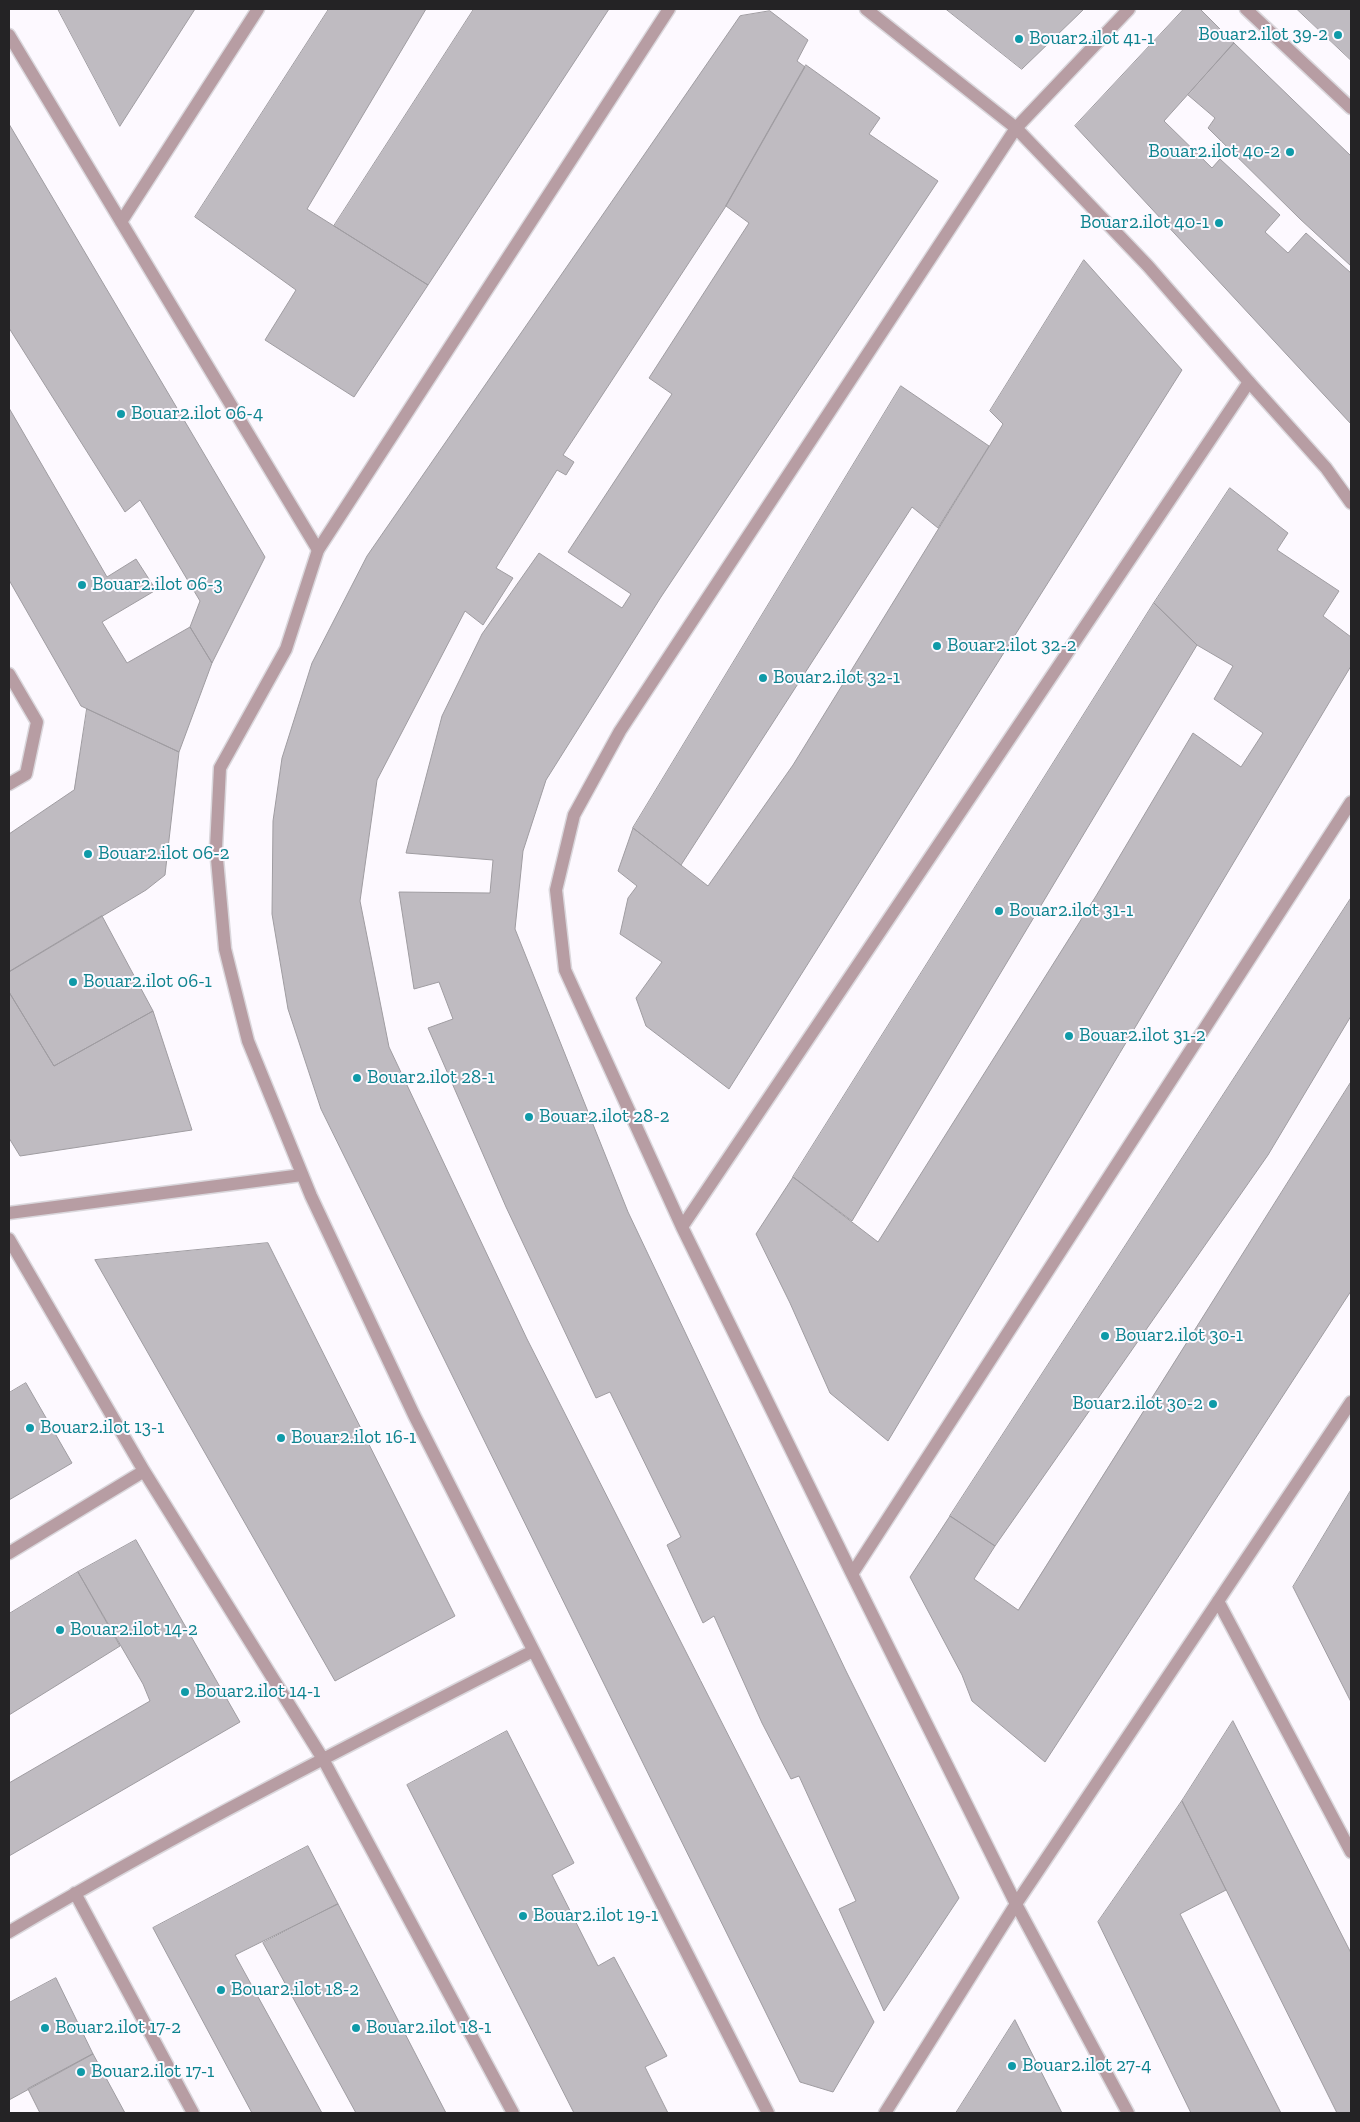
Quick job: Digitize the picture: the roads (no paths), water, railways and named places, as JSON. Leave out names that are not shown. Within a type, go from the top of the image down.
[{"type":"street","points":[[121,222],[258,9]]},
{"type":"street","points":[[669,9],[318,550],[286,649],[220,768],[216,848],[225,948],[248,1041],[302,1175],[414,1415],[768,2113]]},
{"type":"street","points":[[866,9],[1016,128],[1148,266],[1326,468],[1351,503]]},
{"type":"street","points":[[1128,2113],[1016,1904],[682,1227],[565,970],[556,890],[574,815],[620,732],[1016,128],[1129,9]]},
{"type":"street","points":[[1246,9],[1351,108]]},
{"type":"street","points":[[9,35],[318,550]]},
{"type":"street","points":[[682,1227],[1249,382]]},
{"type":"street","points":[[9,674],[38,722],[26,774],[9,784]]},
{"type":"street","points":[[852,1574],[1351,802]]},
{"type":"street","points":[[9,1213],[302,1175]]},
{"type":"street","points":[[9,1239],[144,1471],[323,1759],[513,2113]]},
{"type":"street","points":[[885,2113],[1016,1904],[1351,1402]]},
{"type":"street","points":[[9,1552],[144,1471]]},
{"type":"street","points":[[1218,1601],[1351,1852]]},
{"type":"street","points":[[9,1932],[75,1892],[323,1759],[533,1652]]},
{"type":"street","points":[[75,1892],[193,2113]]},
{"type":"place","name":"Bouar2.ilot 39-2","points":[[1338,35]]},
{"type":"place","name":"Bouar2.ilot 41-1","points":[[1019,39]]},
{"type":"place","name":"Bouar2.ilot 40-2","points":[[1290,152]]},
{"type":"place","name":"Bouar2.ilot 40-1","points":[[1219,223]]},
{"type":"place","name":"Bouar2.ilot 06-4","points":[[121,414]]},
{"type":"place","name":"Bouar2.ilot 06-3","points":[[82,585]]},
{"type":"place","name":"Bouar2.ilot 32-2","points":[[937,646]]},
{"type":"place","name":"Bouar2.ilot 32-1","points":[[763,678]]},
{"type":"place","name":"Bouar2.ilot 06-2","points":[[88,854]]},
{"type":"place","name":"Bouar2.ilot 31-1","points":[[999,911]]},
{"type":"place","name":"Bouar2.ilot 06-1","points":[[73,982]]},
{"type":"place","name":"Bouar2.ilot 31-2","points":[[1069,1036]]},
{"type":"place","name":"Bouar2.ilot 28-1","points":[[357,1078]]},
{"type":"place","name":"Bouar2.ilot 28-2","points":[[529,1117]]},
{"type":"place","name":"Bouar2.ilot 30-1","points":[[1105,1336]]},
{"type":"place","name":"Bouar2.ilot 30-2","points":[[1213,1404]]},
{"type":"place","name":"Bouar2.ilot 13-1","points":[[30,1428]]},
{"type":"place","name":"Bouar2.ilot 16-1","points":[[281,1438]]},
{"type":"place","name":"Bouar2.ilot 14-2","points":[[60,1630]]},
{"type":"place","name":"Bouar2.ilot 14-1","points":[[185,1692]]},
{"type":"place","name":"Bouar2.ilot 19-1","points":[[523,1916]]},
{"type":"place","name":"Bouar2.ilot 18-2","points":[[221,1990]]},
{"type":"place","name":"Bouar2.ilot 17-2","points":[[45,2028]]},
{"type":"place","name":"Bouar2.ilot 18-1","points":[[356,2028]]},
{"type":"place","name":"Bouar2.ilot 27-4","points":[[1012,2066]]},
{"type":"place","name":"Bouar2.ilot 17-1","points":[[81,2072]]}]
